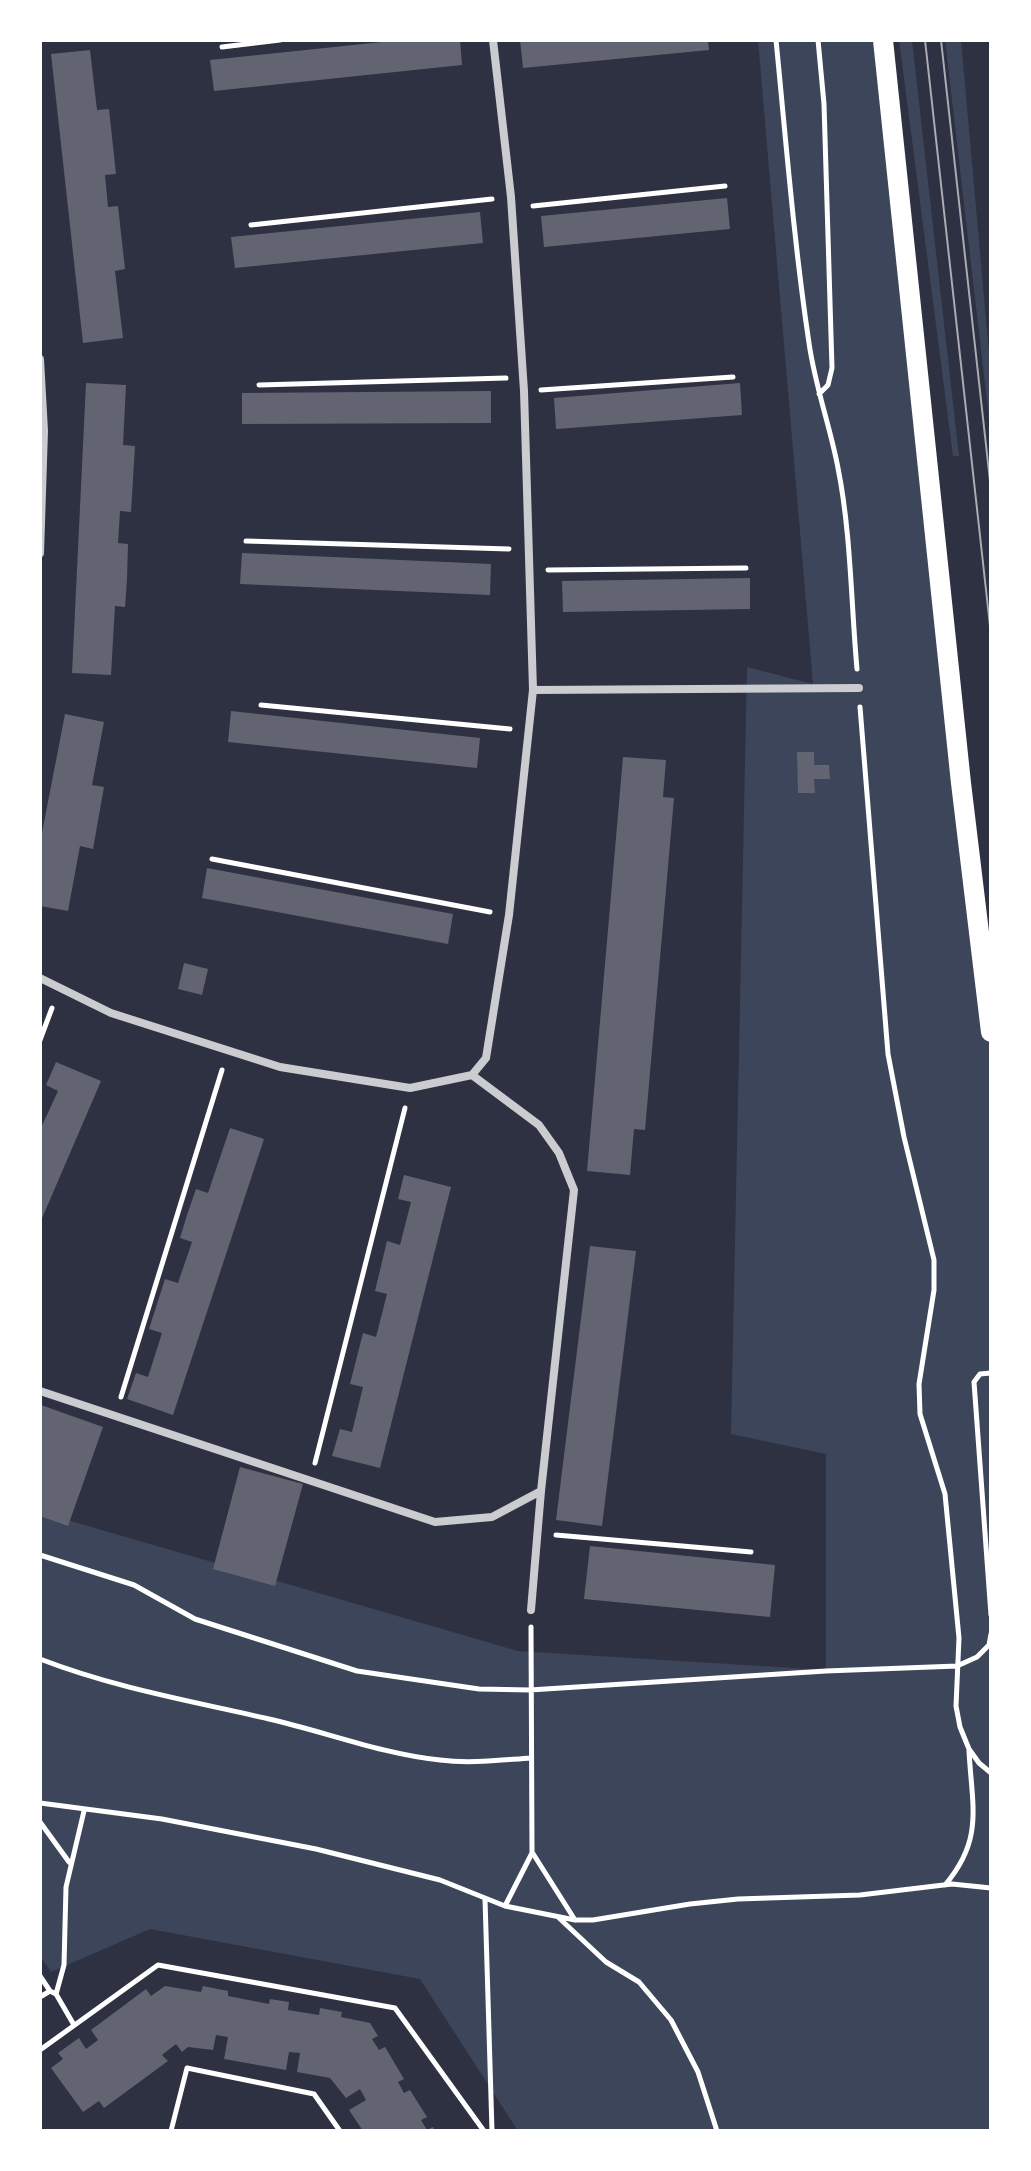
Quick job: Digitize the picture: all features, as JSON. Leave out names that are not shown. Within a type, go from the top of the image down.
[{"type":"main road","points":[[883,40],[961,783],[991,1032]]},
{"type":"street","points":[[40,978],[111,1013],[280,1067],[410,1088],[472,1075],[486,1058],[509,915],[533,690],[524,391],[512,208],[493,40]]},
{"type":"street","points":[[40,359],[44,431],[40,553]]},
{"type":"street","points":[[533,690],[859,688]]},
{"type":"street","points":[[472,1075],[539,1125],[559,1153],[574,1190],[531,1610]]},
{"type":"street","points":[[40,1391],[435,1522],[492,1517],[541,1491]]},
{"type":"path","points":[[222,47],[280,40]]},
{"type":"path","points":[[776,40],[796,249],[809,346],[838,468],[888,1054],[904,1137],[934,1260],[934,1290],[919,1384],[920,1414],[945,1494],[959,1638],[956,1706],[969,1749],[991,1773]]},
{"type":"path","points":[[818,40],[824,104],[832,368],[828,385],[818,394]]},
{"type":"path","points":[[512,208],[725,186]]},
{"type":"path","points":[[251,225],[511,197]]},
{"type":"path","points":[[259,385],[523,377]]},
{"type":"path","points":[[524,391],[733,377]]},
{"type":"path","points":[[246,541],[530,550]]},
{"type":"path","points":[[531,570],[746,568]]},
{"type":"path","points":[[261,705],[531,731]]},
{"type":"path","points":[[212,859],[509,915]]},
{"type":"path","points":[[40,1040],[60,987]]},
{"type":"path","points":[[121,1393],[228,1050]]},
{"type":"path","points":[[315,1461],[410,1088]]},
{"type":"path","points":[[991,1373],[980,1374],[974,1382],[991,1615]]},
{"type":"path","points":[[537,1534],[751,1552]]},
{"type":"path","points":[[40,1555],[134,1585],[195,1619],[357,1671],[479,1689],[530,1690],[957,1666],[977,1657],[989,1645],[991,1634]]},
{"type":"path","points":[[505,1906],[532,1852],[531,1610]]},
{"type":"path","points":[[40,1659],[152,1695],[272,1719],[413,1756],[461,1762],[531,1758]]},
{"type":"path","points":[[944,1886],[964,1861],[972,1838],[969,1749]]},
{"type":"path","points":[[40,1803],[162,1819],[316,1849],[440,1880],[505,1906],[575,1920],[738,1899],[860,1895],[944,1886],[991,1888]]},
{"type":"path","points":[[40,1997],[53,1992],[64,1965],[64,1907],[70,1863],[84,1811]]},
{"type":"path","points":[[40,1822],[70,1863]]},
{"type":"path","points":[[532,1852],[575,1920]]},
{"type":"path","points":[[485,1899],[492,2131]]},
{"type":"path","points":[[556,1915],[606,1962],[639,1982],[671,2020],[698,2072],[717,2131]]},
{"type":"path","points":[[40,2050],[158,1965],[395,2008],[484,2131]]},
{"type":"path","points":[[40,1976],[74,2025]]},
{"type":"path","points":[[171,2131],[187,2068],[314,2094],[340,2131]]},
{"type":"shaded area","points":[[758,40],[883,40],[991,1032],[991,2131],[518,2131],[420,1979],[150,1929],[51,1972],[40,1956],[40,1512],[518,1651],[826,1670],[826,1454],[731,1434],[747,667],[813,684]]},
{"type":"shaded area","points":[[899,40],[912,40],[959,456],[953,456]]},
{"type":"shaded area","points":[[945,40],[961,40],[991,375],[991,436]]},
{"type":"building","points":[[401,40],[460,40],[462,65],[214,91],[210,60]]},
{"type":"building","points":[[520,40],[708,40],[709,50],[523,68]]},
{"type":"building","points":[[90,50],[97,110],[109,109],[116,174],[105,175],[108,207],[118,206],[125,269],[115,271],[123,338],[83,343],[51,54]]},
{"type":"building","points":[[727,198],[730,229],[544,247],[541,216]]},
{"type":"building","points":[[480,212],[483,243],[235,268],[231,237]]},
{"type":"building","points":[[86,383],[126,385],[123,445],[135,446],[131,512],[120,511],[118,543],[128,544],[127,579],[125,607],[115,606],[111,675],[72,673]]},
{"type":"building","points":[[740,383],[742,415],[556,429],[554,398]]},
{"type":"building","points":[[491,391],[491,423],[242,424],[242,393]]},
{"type":"building","points":[[242,553],[491,564],[490,595],[240,584]]},
{"type":"building","points":[[750,578],[750,609],[563,612],[562,581]]},
{"type":"building","points":[[231,711],[480,738],[477,768],[228,742]]},
{"type":"building","points":[[65,714],[104,722],[92,785],[104,787],[93,849],[80,846],[68,911],[40,906],[40,843]]},
{"type":"building","points":[[797,752],[814,752],[814,765],[829,765],[830,779],[814,779],[815,793],[798,793]]},
{"type":"building","points":[[623,757],[666,760],[663,797],[674,798],[645,1130],[634,1129],[630,1175],[587,1171]]},
{"type":"building","points":[[207,868],[453,914],[448,944],[202,898]]},
{"type":"building","points":[[184,963],[208,969],[202,995],[178,989]]},
{"type":"building","points":[[56,1062],[101,1081],[40,1223],[40,1130],[58,1091],[46,1085]]},
{"type":"building","points":[[230,1128],[264,1139],[173,1415],[127,1399],[136,1373],[148,1377],[162,1333],[149,1329],[165,1279],[178,1283],[192,1242],[180,1238],[187,1215],[196,1189],[208,1193]]},
{"type":"building","points":[[404,1175],[451,1187],[380,1468],[332,1456],[340,1429],[352,1432],[363,1387],[350,1384],[363,1333],[376,1337],[387,1294],[375,1291],[387,1241],[400,1245],[411,1202],[398,1199]]},
{"type":"building","points":[[590,1246],[636,1251],[602,1526],[556,1520]]},
{"type":"building","points":[[41,1405],[103,1427],[68,1526],[40,1516]]},
{"type":"building","points":[[240,1467],[303,1484],[275,1586],[213,1569]]},
{"type":"building","points":[[590,1546],[775,1565],[770,1617],[584,1599]]},
{"type":"building","points":[[165,1986],[201,1992],[203,1986],[228,1991],[228,1996],[269,2004],[270,1999],[289,2002],[288,2010],[319,2015],[320,2008],[342,2012],[341,2017],[370,2023],[378,2036],[372,2039],[379,2050],[385,2047],[404,2079],[398,2082],[404,2093],[410,2090],[427,2117],[421,2120],[427,2130],[433,2127],[435,2131],[363,2131],[349,2110],[366,2100],[360,2089],[346,2098],[330,2078],[297,2072],[300,2053],[289,2052],[286,2070],[224,2059],[228,2037],[216,2035],[213,2050],[188,2047],[182,2052],[176,2044],[162,2055],[168,2061],[104,2108],[99,2101],[83,2112],[51,2068],[63,2059],[58,2053],[79,2038],[86,2049],[98,2040],[91,2030],[146,1989],[151,1996]]},
{"type":"tram line","points":[[925,40],[991,635]]},
{"type":"tram line","points":[[941,40],[991,490]]}]
